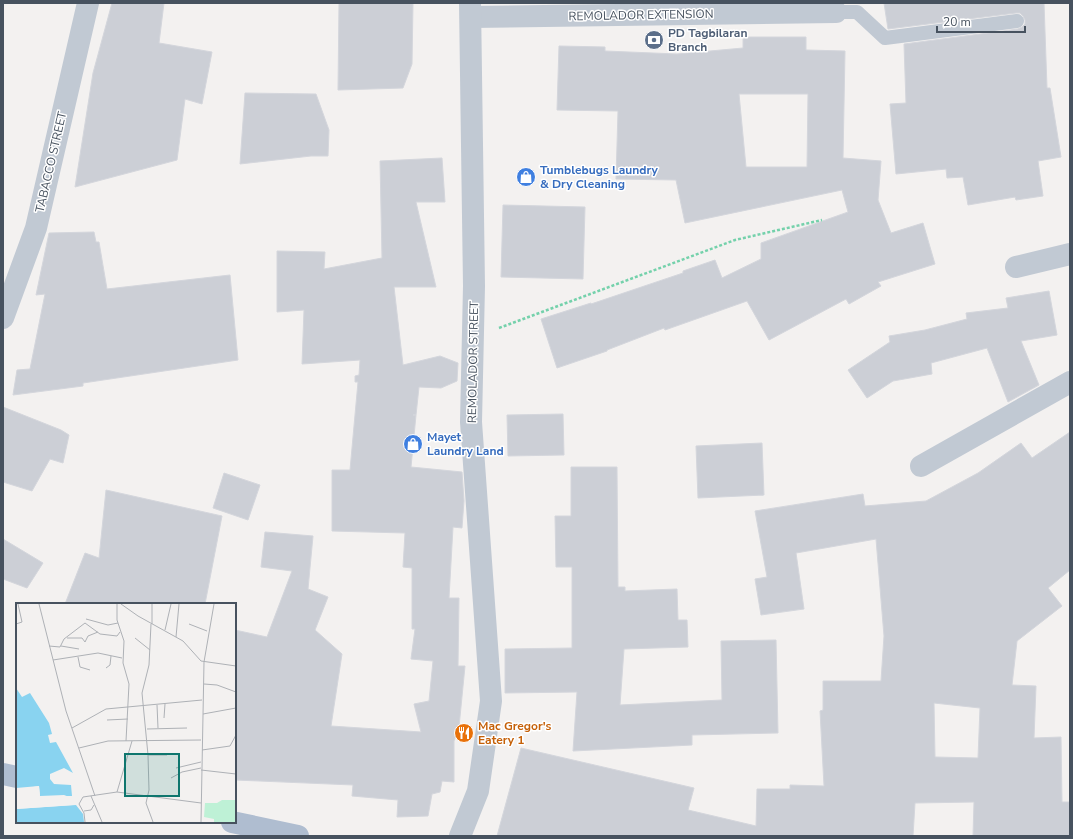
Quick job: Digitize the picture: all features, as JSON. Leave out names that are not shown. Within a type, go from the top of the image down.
[{"type":"main road","points":[[3,774],[16,777]]},
{"type":"main road","points":[[236,823],[298,836]]},
{"type":"street","name":"TABACCO STREET","points":[[3,318],[36,228],[88,3]]},
{"type":"street","name":"REMOLADOR EXTENSION","points":[[470,10],[836,12]]},
{"type":"street","name":"REMOLADOR STREET","points":[[460,836],[478,791],[491,701],[471,422],[474,286],[470,10]]},
{"type":"street","points":[[1016,267],[1070,254]]},
{"type":"street","points":[[921,466],[1070,382]]},
{"type":"lane","points":[[836,12],[857,12],[885,38],[1017,21]]},
{"type":"path","points":[[473,338],[735,240],[822,220]]},
{"type":"building","points":[[112,3],[164,3],[159,43],[212,52],[202,104],[185,99],[177,160],[75,187],[93,73]]},
{"type":"building","points":[[339,3],[413,3],[412,64],[403,88],[338,90]]},
{"type":"building","points":[[884,3],[1044,3],[1047,88],[1050,88],[1061,157],[1038,161],[1043,196],[1016,200],[1015,197],[968,205],[963,177],[947,178],[946,169],[896,174],[890,104],[906,103],[904,44],[1018,29],[1025,24],[1025,20],[1020,13],[1016,13],[888,29]]},
{"type":"building","points":[[743,37],[806,37],[806,50],[845,51],[843,158],[881,161],[878,200],[891,233],[923,223],[935,264],[878,282],[881,286],[849,304],[846,299],[769,340],[747,301],[665,330],[664,328],[607,351],[557,368],[541,319],[683,273],[683,271],[715,260],[722,278],[761,259],[761,243],[848,212],[842,190],[685,223],[676,180],[616,179],[618,111],[557,110],[559,46],[605,47],[605,51],[677,54],[743,48]],"holes":[[[739,94],[808,94],[807,167],[746,167]]]},
{"type":"building","points":[[245,93],[316,94],[329,130],[328,156],[311,156],[240,164]]},
{"type":"building","points":[[442,158],[445,202],[416,202],[436,287],[394,287],[403,365],[440,356],[458,363],[457,381],[441,388],[419,387],[411,467],[462,472],[464,501],[462,528],[453,527],[449,598],[459,598],[458,666],[465,666],[459,727],[454,741],[454,782],[442,781],[440,792],[432,794],[428,816],[397,817],[398,800],[352,796],[353,785],[236,780],[236,630],[267,637],[292,571],[261,567],[265,532],[313,536],[308,589],[328,597],[315,630],[342,654],[331,726],[421,732],[414,704],[429,701],[433,661],[411,659],[415,629],[412,629],[412,568],[403,567],[405,533],[332,531],[332,470],[350,470],[358,382],[355,382],[355,376],[359,375],[360,360],[302,364],[304,310],[277,312],[277,251],[325,252],[324,269],[382,258],[380,161]]},
{"type":"building","points":[[503,205],[585,207],[583,279],[501,277]]},
{"type":"building","points":[[94,232],[96,242],[99,242],[107,289],[230,275],[238,360],[83,383],[83,386],[13,395],[17,370],[30,369],[45,294],[36,295],[49,233]]},
{"type":"building","points":[[1049,291],[1057,335],[1021,341],[1039,385],[1008,402],[987,348],[931,363],[932,374],[893,381],[867,398],[848,370],[890,342],[889,336],[925,330],[967,319],[966,313],[1008,308],[1006,298]]},
{"type":"building","points":[[3,407],[61,430],[69,435],[63,463],[50,459],[32,491],[3,482]]},
{"type":"building","points":[[563,414],[564,455],[508,456],[507,415]]},
{"type":"building","points":[[1070,432],[1070,570],[1048,588],[1062,606],[1017,641],[1012,685],[1036,686],[1034,738],[1061,737],[1062,802],[1070,802],[1070,836],[973,836],[974,802],[915,803],[913,836],[497,836],[521,748],[694,788],[688,810],[756,826],[757,789],[790,789],[790,785],[824,786],[820,711],[823,710],[823,681],[881,681],[884,636],[876,539],[796,553],[804,609],[761,615],[755,579],[767,577],[755,511],[863,494],[865,506],[926,501],[978,473],[1021,443],[1032,458]],"holes":[[[934,703],[980,708],[978,758],[935,757]]]},
{"type":"building","points":[[762,443],[764,495],[698,498],[696,446]]},
{"type":"building","points":[[571,467],[617,467],[618,587],[625,587],[625,591],[677,589],[678,620],[687,620],[688,647],[624,649],[620,705],[722,700],[721,641],[776,640],[778,733],[692,735],[692,745],[573,751],[577,692],[505,693],[505,649],[572,648],[572,567],[556,567],[555,516],[571,516]]},
{"type":"building","points":[[224,473],[260,485],[248,520],[213,508]]},
{"type":"building","points":[[106,490],[222,516],[205,603],[65,603],[85,553],[99,558]]},
{"type":"building","points":[[3,539],[43,563],[27,588],[3,579]]},
{"type":"place","name":"PD Tagbilaran Branch","points":[[654,40]]},
{"type":"place","name":"Tumblebugs Laundry & Dry Cleaning","points":[[526,177]]},
{"type":"place","name":"Mayet Laundry Land","points":[[413,444]]},
{"type":"place","name":"Mac Gregor's Eatery 1","points":[[464,733]]}]
